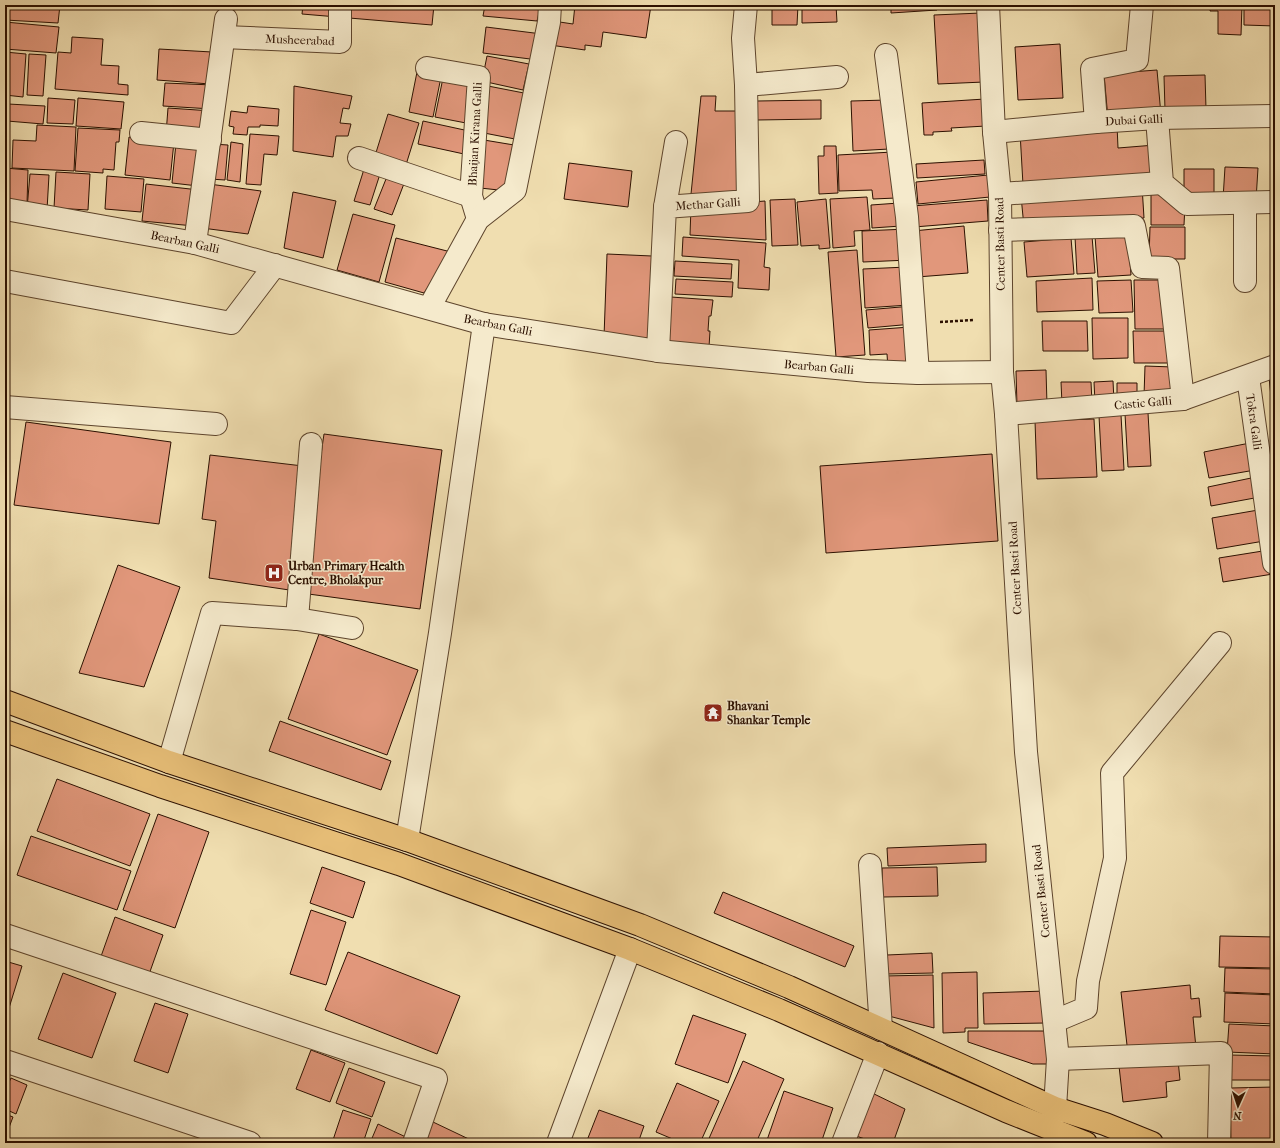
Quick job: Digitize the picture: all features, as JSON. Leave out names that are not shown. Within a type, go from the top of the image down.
[{"type":"main road","points":[[5,701],[169,762],[407,840],[640,924],[789,987],[881,1029],[1053,1118],[1083,1142]]},
{"type":"main road","points":[[5,731],[160,786],[398,864],[630,949],[878,1053],[1006,1111],[1105,1124],[1152,1143]]},
{"type":"street","name":"Musheerabad","points":[[210,140],[225,28],[340,42],[340,5]]},
{"type":"street","points":[[429,308],[478,219],[515,190],[549,22],[550,5]]},
{"type":"street","name":"Methar Galli","points":[[658,351],[665,207],[748,201],[746,85],[743,38],[746,5]]},
{"type":"street","name":"Center Basti Road","points":[[988,5],[994,132],[1000,194],[1002,372],[1006,414],[1026,752],[1058,1058],[1053,1118]]},
{"type":"street","points":[[1096,122],[1092,69],[1137,60],[1142,5]]},
{"type":"street","points":[[886,55],[907,217],[918,373]]},
{"type":"street","name":"Bhaijan Kirana Galli","points":[[427,68],[479,77],[471,196],[478,219]]},
{"type":"street","points":[[746,85],[837,77]]},
{"type":"street","name":"Dubai Galli","points":[[994,132],[1096,122],[1157,118],[1275,116]]},
{"type":"street","points":[[1157,118],[1162,183]]},
{"type":"street","points":[[141,133],[210,140],[195,243]]},
{"type":"street","points":[[665,207],[676,142]]},
{"type":"street","points":[[359,158],[471,196]]},
{"type":"street","points":[[1000,194],[1162,183],[1187,204],[1245,204],[1275,202]]},
{"type":"street","points":[[1245,204],[1245,281]]},
{"type":"street","name":"Bearban Galli","points":[[5,209],[195,243],[484,324],[658,351],[868,371],[918,373],[1002,372]]},
{"type":"street","points":[[1000,230],[1134,226],[1142,267],[1168,268],[1183,399]]},
{"type":"street","points":[[5,281],[231,323],[275,265]]},
{"type":"street","points":[[407,840],[440,633],[484,324]]},
{"type":"street","name":"Castic Galli","points":[[1006,414],[1183,399],[1248,377],[1275,366]]},
{"type":"street","name":"Tokra Galli","points":[[1248,377],[1274,563]]},
{"type":"street","points":[[5,407],[216,424]]},
{"type":"street","points":[[297,619],[311,444]]},
{"type":"street","points":[[169,762],[212,613],[297,619],[352,628]]},
{"type":"street","points":[[1054,1020],[1086,1008],[1088,980],[1115,858],[1112,773],[1220,643]]},
{"type":"street","points":[[870,865],[881,1029]]},
{"type":"street","points":[[5,935],[436,1079],[414,1143]]},
{"type":"street","points":[[558,1143],[630,949]]},
{"type":"street","points":[[843,1143],[878,1053]]},
{"type":"street","points":[[1058,1058],[1221,1053],[1220,1143]]},
{"type":"street","points":[[5,1061],[250,1143]]},
{"type":"path","points":[[915,323],[1001,319]]},
{"type":"building","points":[[5,5],[60,5],[58,23],[5,20]]},
{"type":"building","points":[[303,5],[434,5],[432,25],[302,14]]},
{"type":"building","points":[[485,5],[541,5],[537,21],[483,16]]},
{"type":"building","points":[[575,5],[651,5],[646,38],[603,32],[601,47],[585,45],[585,50],[550,45],[553,21],[573,24]]},
{"type":"building","points":[[772,5],[798,5],[797,25],[772,25]]},
{"type":"building","points":[[802,5],[836,5],[837,22],[802,23]]},
{"type":"building","points":[[891,5],[937,5],[937,10],[891,13]]},
{"type":"building","points":[[941,5],[977,5],[977,7],[941,8]]},
{"type":"building","points":[[1211,5],[1242,5],[1241,35],[1218,34],[1218,11],[1210,11]]},
{"type":"building","points":[[1244,5],[1275,5],[1275,26],[1244,25]]},
{"type":"building","points":[[981,13],[984,82],[938,84],[934,15]]},
{"type":"building","points":[[5,22],[59,27],[56,53],[5,49]]},
{"type":"building","points":[[486,27],[542,34],[538,60],[483,53]]},
{"type":"building","points":[[72,37],[103,39],[101,65],[119,66],[118,84],[128,85],[128,95],[55,89],[58,52],[71,53]]},
{"type":"building","points":[[1060,44],[1063,98],[1018,100],[1015,47]]},
{"type":"building","points":[[159,49],[212,52],[210,84],[157,80]]},
{"type":"building","points":[[5,52],[26,54],[23,97],[5,95]]},
{"type":"building","points":[[29,54],[46,55],[43,96],[27,95]]},
{"type":"building","points":[[487,56],[529,64],[523,90],[482,81]]},
{"type":"building","points":[[418,67],[442,72],[433,117],[409,112]]},
{"type":"building","points":[[1157,70],[1161,115],[1108,119],[1104,74]]},
{"type":"building","points":[[444,73],[475,78],[466,123],[435,117]]},
{"type":"building","points":[[1205,75],[1206,109],[1165,110],[1164,76]]},
{"type":"building","points":[[165,83],[213,85],[212,109],[163,106]]},
{"type":"building","points":[[294,86],[352,96],[349,109],[343,108],[340,123],[351,124],[348,136],[336,136],[333,157],[293,151]]},
{"type":"building","points":[[488,86],[529,94],[520,140],[479,132]]},
{"type":"building","points":[[701,96],[716,96],[715,111],[744,111],[743,193],[691,194]]},
{"type":"building","points":[[48,98],[75,100],[73,124],[47,123]]},
{"type":"building","points":[[78,98],[124,102],[121,129],[76,126]]},
{"type":"building","points":[[985,99],[986,126],[951,128],[952,131],[933,132],[933,135],[924,135],[922,103]]},
{"type":"building","points":[[821,100],[821,119],[757,120],[757,101]]},
{"type":"building","points":[[887,100],[889,149],[853,151],[851,101]]},
{"type":"building","points":[[8,104],[45,106],[43,124],[7,121]]},
{"type":"building","points":[[248,106],[279,109],[278,126],[260,125],[260,127],[248,127],[247,135],[233,134],[234,127],[229,126],[231,111],[247,113]]},
{"type":"building","points":[[168,108],[212,111],[202,137],[166,134]]},
{"type":"building","points":[[388,114],[419,123],[405,168],[374,159]]},
{"type":"building","points":[[423,121],[469,131],[464,154],[418,144]]},
{"type":"building","points":[[37,125],[76,127],[74,171],[12,168],[13,140],[36,141]]},
{"type":"building","points":[[1117,125],[1118,148],[1155,145],[1157,177],[1023,185],[1020,132]]},
{"type":"building","points":[[78,128],[120,130],[119,142],[116,142],[114,170],[103,169],[103,173],[75,171]]},
{"type":"building","points":[[250,134],[279,136],[277,155],[264,154],[261,185],[246,184]]},
{"type":"building","points":[[129,137],[174,142],[170,180],[125,175]]},
{"type":"building","points":[[478,139],[520,146],[508,191],[480,188]]},
{"type":"building","points":[[231,142],[243,144],[240,182],[227,180]]},
{"type":"building","points":[[176,143],[203,146],[198,186],[172,183]]},
{"type":"building","points":[[212,144],[228,145],[225,180],[210,179]]},
{"type":"building","points":[[824,146],[836,146],[838,193],[819,194],[818,156],[824,156]]},
{"type":"building","points":[[893,152],[896,198],[873,199],[872,190],[839,191],[838,155]]},
{"type":"building","points":[[984,160],[985,174],[917,178],[916,164]]},
{"type":"building","points":[[569,163],[632,171],[628,207],[564,199]]},
{"type":"building","points":[[365,166],[381,171],[370,205],[354,201]]},
{"type":"building","points":[[1225,167],[1258,168],[1256,200],[1223,199]]},
{"type":"building","points":[[5,168],[28,170],[27,204],[5,203]]},
{"type":"building","points":[[1184,169],[1214,169],[1214,195],[1184,194]]},
{"type":"building","points":[[56,172],[90,174],[88,210],[54,208]]},
{"type":"building","points":[[30,174],[49,175],[47,210],[27,209]]},
{"type":"building","points":[[388,174],[405,181],[392,215],[374,209]]},
{"type":"building","points":[[988,175],[990,197],[918,204],[916,182]]},
{"type":"building","points":[[107,176],[144,179],[141,212],[105,209]]},
{"type":"building","points":[[146,184],[199,190],[194,226],[142,221]]},
{"type":"building","points":[[209,184],[261,191],[248,234],[202,228]]},
{"type":"building","points":[[1142,186],[1144,218],[1024,227],[1021,196]]},
{"type":"building","points":[[1151,191],[1185,204],[1184,225],[1151,225]]},
{"type":"building","points":[[293,192],[336,201],[323,258],[284,248]]},
{"type":"building","points":[[867,197],[870,230],[854,231],[855,246],[833,248],[830,199]]},
{"type":"building","points":[[795,199],[798,245],[772,246],[770,200]]},
{"type":"building","points":[[826,199],[830,248],[819,249],[819,245],[801,246],[797,202]]},
{"type":"building","points":[[987,200],[988,221],[914,227],[912,206]]},
{"type":"building","points":[[765,201],[766,240],[690,235],[691,207]]},
{"type":"building","points":[[899,203],[901,226],[872,228],[871,205]]},
{"type":"building","points":[[353,214],[395,225],[379,282],[337,270]]},
{"type":"building","points":[[964,226],[968,273],[917,277],[913,231]]},
{"type":"building","points":[[1150,227],[1185,227],[1185,259],[1149,259]]},
{"type":"building","points":[[907,229],[909,260],[863,262],[862,231]]},
{"type":"building","points":[[1128,234],[1131,275],[1098,277],[1095,236]]},
{"type":"building","points":[[1092,236],[1095,273],[1077,274],[1075,237]]},
{"type":"building","points":[[683,237],[766,243],[764,267],[770,268],[769,290],[738,288],[739,260],[682,256]]},
{"type":"building","points":[[396,238],[451,252],[424,293],[385,282]]},
{"type":"building","points":[[1071,238],[1074,274],[1027,277],[1024,242]]},
{"type":"building","points":[[857,250],[865,355],[836,357],[828,252]]},
{"type":"building","points":[[607,254],[652,256],[648,338],[604,337]]},
{"type":"building","points":[[675,261],[732,264],[731,279],[674,276]]},
{"type":"building","points":[[907,267],[909,305],[865,308],[863,269]]},
{"type":"building","points":[[1092,278],[1093,310],[1037,312],[1036,281]]},
{"type":"building","points":[[676,279],[733,282],[732,297],[675,294]]},
{"type":"building","points":[[1131,280],[1133,312],[1099,313],[1097,281]]},
{"type":"building","points":[[1134,280],[1165,280],[1165,329],[1135,329]]},
{"type":"building","points":[[671,297],[713,300],[711,316],[709,316],[709,347],[668,344]]},
{"type":"building","points":[[912,306],[913,324],[868,328],[866,310]]},
{"type":"building","points":[[1092,318],[1128,318],[1128,358],[1093,359]]},
{"type":"building","points":[[1042,321],[1087,321],[1088,351],[1043,351]]},
{"type":"building","points":[[910,327],[912,368],[888,369],[887,354],[870,355],[869,330]]},
{"type":"building","points":[[1133,331],[1169,331],[1169,363],[1134,363]]},
{"type":"building","points":[[1145,366],[1173,367],[1171,397],[1144,396]]},
{"type":"building","points":[[1046,370],[1047,405],[1017,406],[1016,371]]},
{"type":"building","points":[[1269,377],[1275,377],[1275,417],[1273,417]]},
{"type":"building","points":[[1113,381],[1114,401],[1095,402],[1094,382]]},
{"type":"building","points":[[1061,382],[1091,382],[1092,403],[1062,404]]},
{"type":"building","points":[[1117,383],[1137,383],[1137,400],[1117,399]]},
{"type":"building","points":[[1148,413],[1151,466],[1128,467],[1125,414]]},
{"type":"building","points":[[1121,415],[1124,470],[1102,471],[1099,416]]},
{"type":"building","points":[[1094,419],[1097,477],[1037,479],[1035,421]]},
{"type":"building","points":[[26,422],[171,442],[159,524],[14,505]]},
{"type":"building","points":[[324,434],[442,450],[420,609],[301,593]]},
{"type":"building","points":[[1250,443],[1255,470],[1209,478],[1204,452]]},
{"type":"building","points":[[992,454],[998,541],[826,553],[820,466]]},
{"type":"building","points":[[210,455],[303,466],[296,591],[209,578],[216,521],[202,519]]},
{"type":"building","points":[[1256,477],[1260,497],[1211,506],[1208,487]]},
{"type":"building","points":[[1264,509],[1270,540],[1217,549],[1212,518]]},
{"type":"building","points":[[1269,550],[1273,574],[1223,582],[1219,558]]},
{"type":"building","points":[[118,565],[180,587],[144,687],[79,673]]},
{"type":"building","points":[[319,634],[418,670],[387,755],[288,719]]},
{"type":"building","points":[[280,721],[391,761],[381,790],[269,751]]},
{"type":"building","points":[[57,779],[150,814],[130,866],[37,831]]},
{"type":"building","points":[[158,814],[209,832],[175,928],[123,910]]},
{"type":"building","points":[[31,836],[131,871],[117,910],[17,875]]},
{"type":"building","points":[[986,844],[986,862],[888,866],[887,848]]},
{"type":"building","points":[[322,867],[365,882],[353,918],[310,903]]},
{"type":"building","points":[[937,867],[938,896],[883,897],[882,868]]},
{"type":"building","points":[[723,892],[854,946],[845,967],[714,913]]},
{"type":"building","points":[[311,910],[346,922],[326,985],[290,974]]},
{"type":"building","points":[[115,917],[163,935],[147,980],[99,962]]},
{"type":"building","points":[[1220,936],[1275,937],[1275,968],[1219,967]]},
{"type":"building","points":[[348,952],[460,996],[437,1054],[325,1010]]},
{"type":"building","points":[[932,953],[933,973],[887,974],[887,955]]},
{"type":"building","points":[[5,961],[22,966],[5,1021]]},
{"type":"building","points":[[1225,968],[1275,969],[1275,994],[1224,992]]},
{"type":"building","points":[[977,972],[978,1028],[965,1028],[965,1032],[943,1033],[942,973]]},
{"type":"building","points":[[63,973],[116,993],[92,1058],[38,1039]]},
{"type":"building","points":[[933,975],[934,1028],[885,1015],[884,976]]},
{"type":"building","points":[[1190,985],[1191,999],[1199,998],[1201,1017],[1193,1017],[1196,1048],[1128,1054],[1121,992]]},
{"type":"building","points":[[1046,991],[1046,1023],[984,1024],[983,993]]},
{"type":"building","points":[[1225,993],[1275,995],[1275,1024],[1224,1022]]},
{"type":"building","points":[[155,1003],[188,1014],[168,1073],[134,1061]]},
{"type":"building","points":[[693,1015],[746,1034],[728,1083],[675,1064]]},
{"type":"building","points":[[1229,1024],[1275,1026],[1275,1054],[1227,1052]]},
{"type":"building","points":[[968,1031],[1049,1031],[1049,1064],[1033,1064],[968,1042]]},
{"type":"building","points":[[311,1050],[345,1063],[330,1102],[296,1089]]},
{"type":"building","points":[[1229,1055],[1275,1056],[1275,1080],[1229,1080]]},
{"type":"building","points":[[1178,1060],[1180,1080],[1166,1082],[1167,1097],[1123,1102],[1119,1066]]},
{"type":"building","points":[[743,1061],[784,1079],[756,1143],[707,1143]]},
{"type":"building","points":[[349,1068],[385,1082],[372,1117],[336,1103]]},
{"type":"building","points":[[11,1078],[27,1085],[16,1114],[5,1109],[5,1091]]},
{"type":"building","points":[[677,1083],[719,1101],[700,1143],[682,1143],[656,1132]]},
{"type":"building","points":[[1275,1087],[1275,1143],[1231,1143],[1230,1088]]},
{"type":"building","points":[[784,1091],[833,1108],[821,1143],[766,1143]]},
{"type":"building","points":[[868,1091],[905,1109],[893,1143],[877,1143],[853,1135]]},
{"type":"building","points":[[343,1110],[371,1119],[363,1143],[332,1143]]},
{"type":"building","points":[[599,1110],[644,1126],[638,1143],[586,1143]]},
{"type":"building","points":[[5,1114],[13,1117],[5,1138]]},
{"type":"building","points":[[433,1122],[475,1142],[475,1143],[422,1143]]},
{"type":"building","points":[[378,1124],[408,1138],[405,1143],[370,1143]]},
{"type":"place","name":"Urban Primary Health Centre, Bholakpur","points":[[274,573]]},
{"type":"place","name":"Bhavani Shankar Temple","points":[[713,713]]}]
